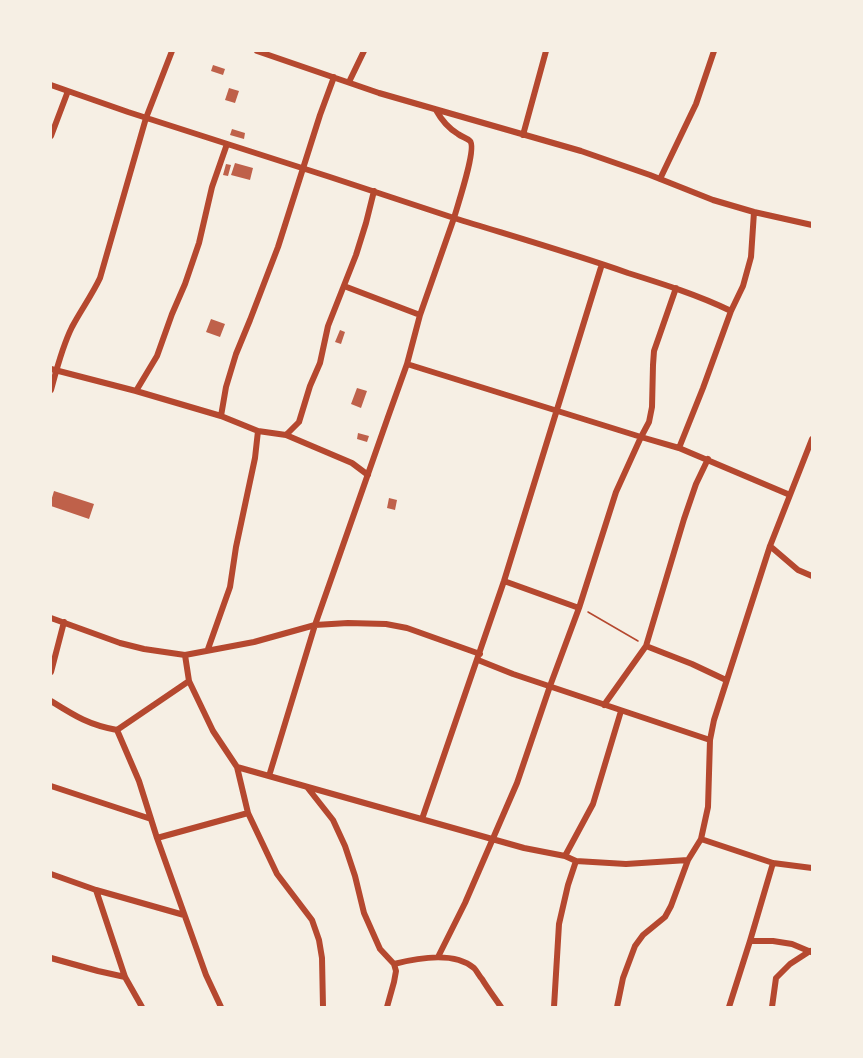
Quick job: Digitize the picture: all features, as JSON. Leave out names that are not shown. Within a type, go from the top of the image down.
[{"type":"street","points":[[51,390],[54,369],[65,342],[100,278],[146,117],[172,51]]},
{"type":"street","points":[[257,51],[436,110],[581,151],[754,213],[812,225]]},
{"type":"street","points":[[349,82],[364,51]]},
{"type":"street","points":[[523,135],[546,51]]},
{"type":"street","points":[[660,179],[696,104],[714,51]]},
{"type":"street","points":[[221,416],[233,362],[278,247],[334,76]]},
{"type":"street","points":[[51,86],[676,288],[731,311]]},
{"type":"street","points":[[51,136],[68,91]]},
{"type":"street","points":[[269,776],[315,625],[407,364],[420,315],[465,184],[472,143],[441,120],[436,110]]},
{"type":"street","points":[[136,391],[157,356],[185,284],[199,243],[212,187],[227,144]]},
{"type":"street","points":[[286,435],[299,422],[320,363],[328,326],[363,234],[374,191]]},
{"type":"street","points":[[678,448],[731,311],[743,286],[751,257],[754,213]]},
{"type":"street","points":[[422,819],[504,580],[602,264]]},
{"type":"street","points":[[344,286],[420,315]]},
{"type":"street","points":[[438,957],[465,903],[517,783],[579,608],[616,492],[649,422],[652,407],[654,351],[676,288]]},
{"type":"street","points":[[407,364],[678,448],[790,495]]},
{"type":"street","points":[[54,369],[221,416],[258,431],[286,435],[352,463],[368,475]]},
{"type":"street","points":[[208,650],[230,586],[255,458],[258,431]]},
{"type":"street","points":[[617,1007],[623,978],[635,946],[643,935],[665,917],[688,860],[701,838],[708,807],[710,740],[714,720],[770,546],[812,439]]},
{"type":"street","points":[[604,705],[646,646],[684,519],[696,484],[708,459]]},
{"type":"street","points":[[770,546],[798,570],[812,576]]},
{"type":"street","points":[[504,580],[579,608]]},
{"type":"street","points":[[51,618],[144,650],[185,655],[254,642],[315,625],[386,624],[407,628],[479,657],[513,674],[710,740]]},
{"type":"street","points":[[51,672],[64,622]]},
{"type":"street","points":[[646,646],[726,680]]},
{"type":"street","points":[[185,655],[189,681],[213,731],[237,766],[248,813],[277,874],[312,920],[322,958],[323,1007]]},
{"type":"street","points":[[51,701],[83,720],[99,727],[117,730],[189,681]]},
{"type":"street","points":[[565,856],[593,804],[621,711]]},
{"type":"street","points":[[117,730],[139,782],[206,975],[221,1007]]},
{"type":"street","points":[[237,766],[524,848],[565,856],[576,861],[626,864],[688,860]]},
{"type":"street","points":[[51,786],[151,819]]},
{"type":"street","points":[[307,787],[333,820],[355,876],[364,914],[380,949],[394,964],[396,971],[387,1007]]},
{"type":"street","points":[[157,838],[248,813]]},
{"type":"street","points":[[701,838],[773,863],[812,868]]},
{"type":"street","points":[[554,1007],[559,924],[576,861]]},
{"type":"street","points":[[729,1007],[773,863]]},
{"type":"street","points":[[51,874],[96,890],[184,915]]},
{"type":"street","points":[[96,890],[126,977],[142,1007]]},
{"type":"street","points":[[750,941],[792,944],[811,951]]},
{"type":"street","points":[[772,1007],[776,978],[790,964],[811,951]]},
{"type":"street","points":[[394,964],[438,957],[466,963],[475,969],[501,1007]]},
{"type":"street","points":[[51,958],[126,977]]},
{"type":"path","points":[[579,608],[646,646]]},
{"type":"building","points":[[213,65],[225,69],[223,75],[211,71]]},
{"type":"building","points":[[229,88],[239,91],[235,103],[225,100]]},
{"type":"building","points":[[232,129],[245,133],[244,139],[230,135]]},
{"type":"building","points":[[235,163],[253,168],[250,180],[231,175]]},
{"type":"building","points":[[226,164],[231,165],[228,176],[223,175]]},
{"type":"building","points":[[211,319],[225,324],[220,337],[206,332]]},
{"type":"building","points":[[340,330],[345,332],[341,344],[335,342]]},
{"type":"building","points":[[357,388],[367,391],[361,408],[351,404]]},
{"type":"building","points":[[358,433],[369,436],[367,442],[357,439]]},
{"type":"building","points":[[54,491],[94,504],[89,519],[51,506]]},
{"type":"building","points":[[389,498],[397,500],[395,510],[387,508]]}]
